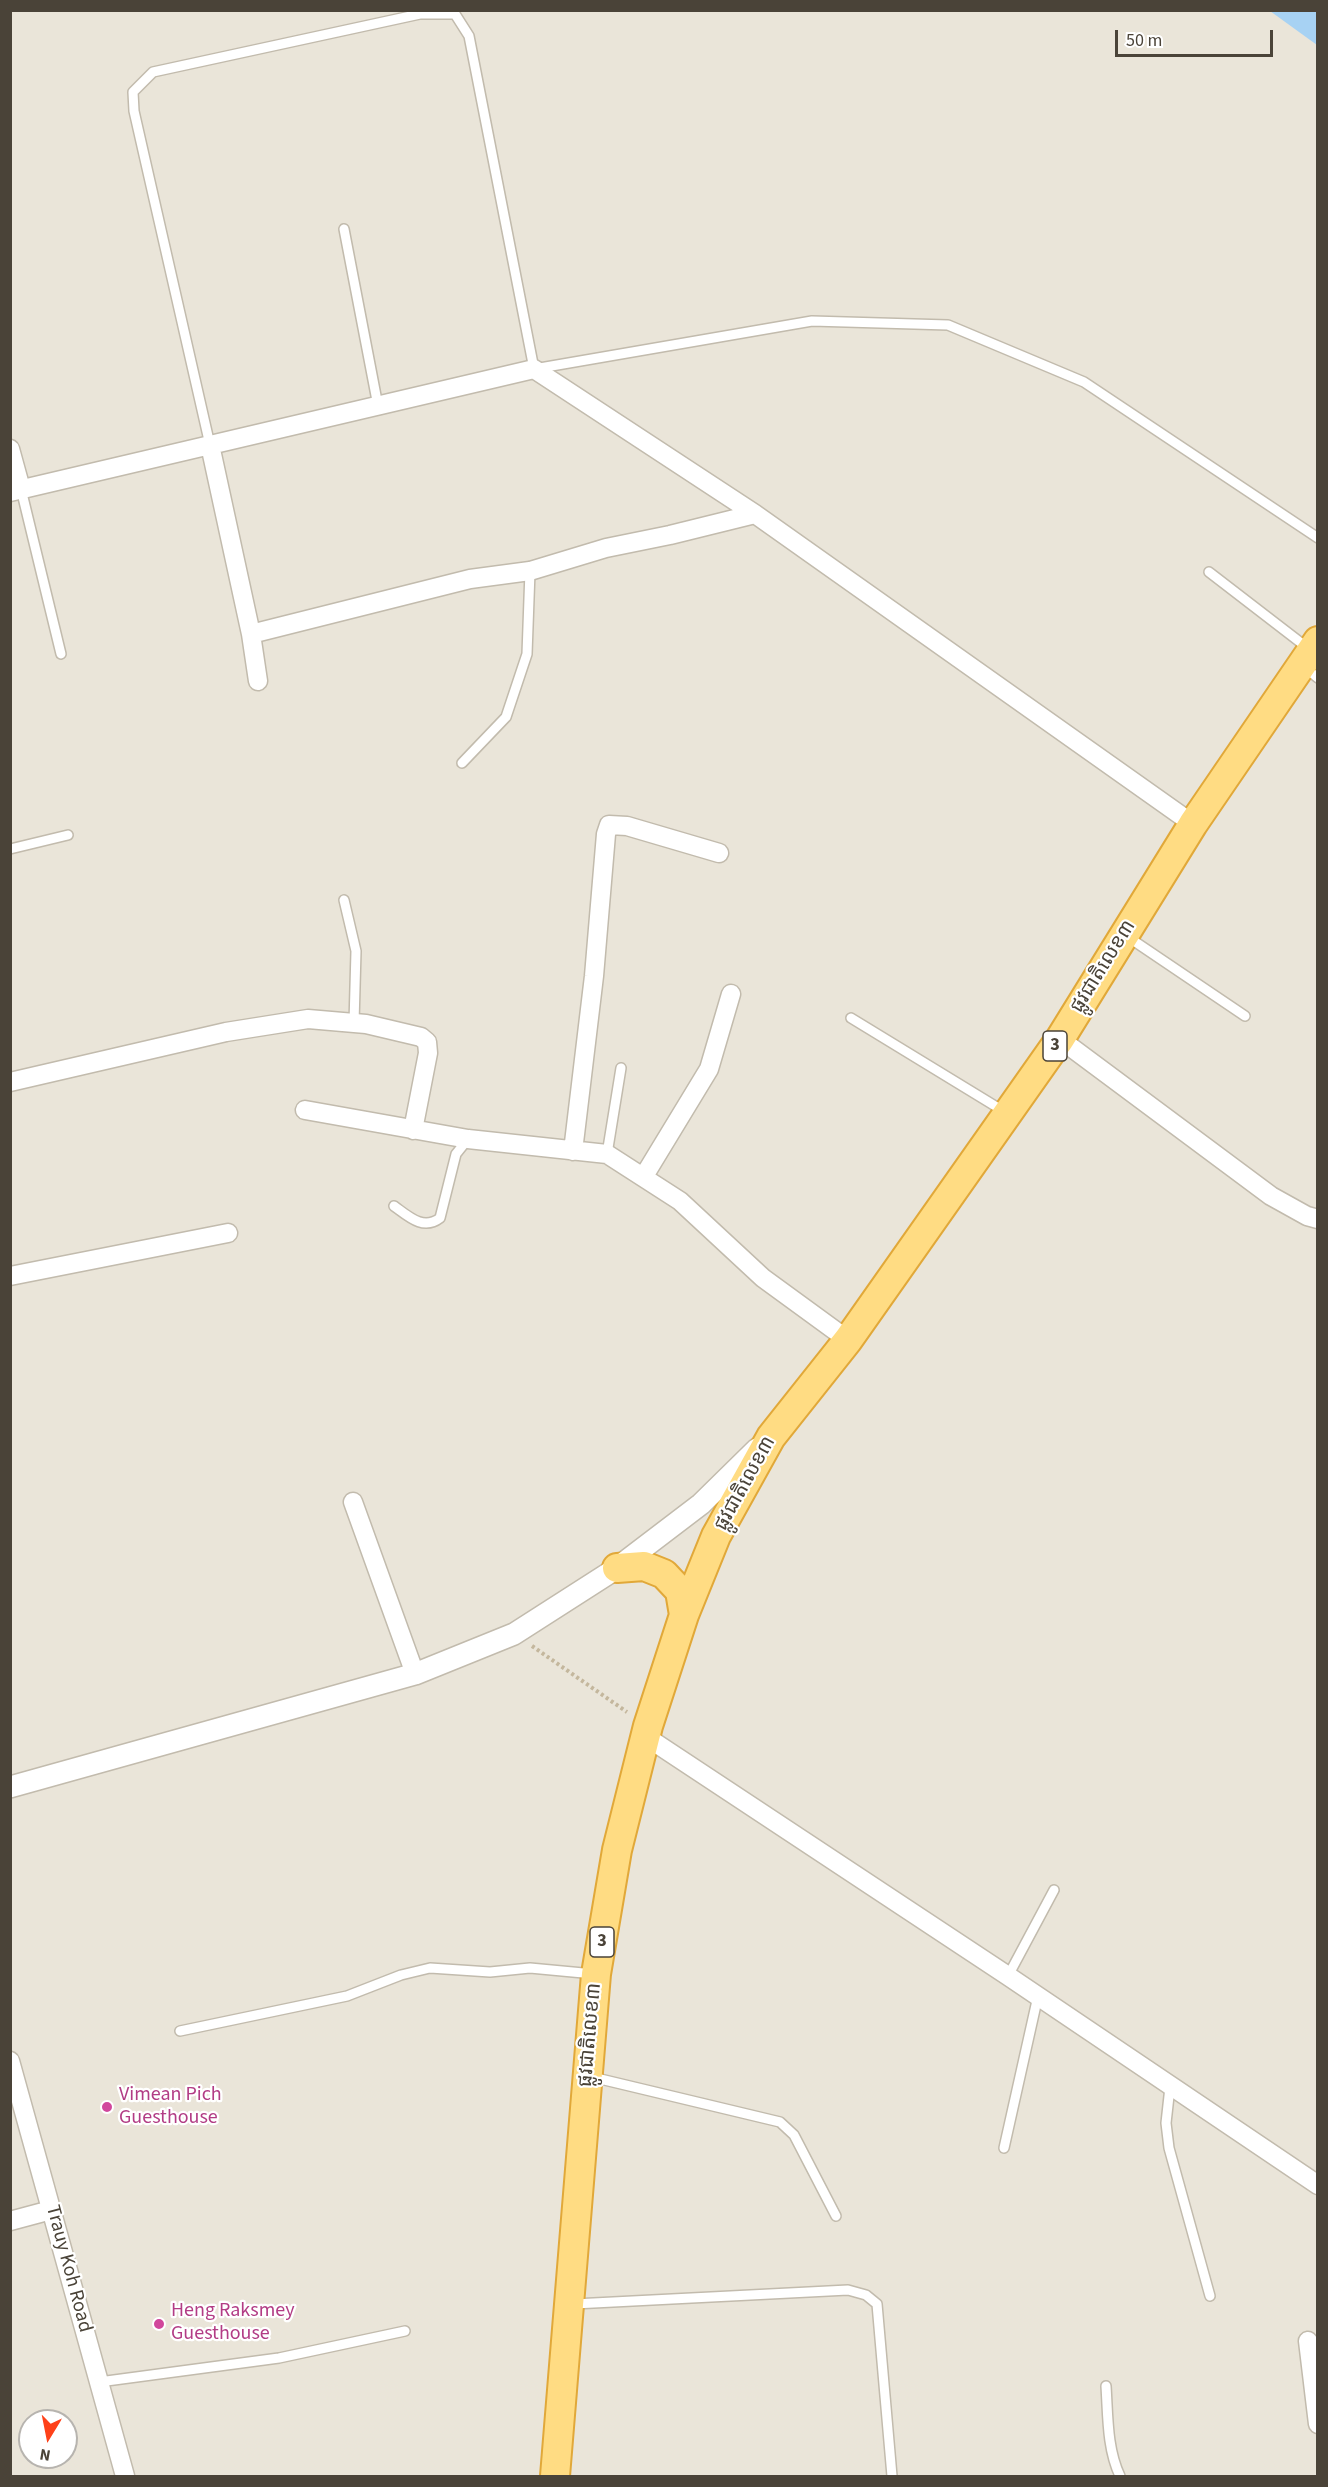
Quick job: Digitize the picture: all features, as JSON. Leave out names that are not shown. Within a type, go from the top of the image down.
[{"type":"highway","name":"ផ្លូវជាតិលេខ៣","points":[[555,2476],[586,2076],[596,1974],[616,1850],[646,1731],[684,1615],[716,1536],[771,1437],[848,1340],[1060,1039],[1193,824],[1312,659]]},
{"type":"highway","points":[[617,1568],[644,1566],[664,1574],[680,1591],[684,1615]]},
{"type":"street","points":[[10,449],[16,491],[534,369],[755,514],[1193,824]]},
{"type":"street","points":[[210,445],[251,634],[258,681]]},
{"type":"street","points":[[251,634],[470,579],[530,571],[606,548],[755,514]]},
{"type":"street","points":[[573,1151],[594,976],[606,834],[609,825],[627,826],[719,853]]},
{"type":"street","points":[[644,1176],[708,1069],[731,994]]},
{"type":"street","points":[[10,1082],[226,1032],[308,1019],[354,1023],[421,1037],[427,1042],[428,1053],[413,1130]]},
{"type":"street","points":[[1060,1039],[1271,1196],[1317,1219]]},
{"type":"street","points":[[305,1110],[468,1139],[607,1154],[680,1201],[763,1278],[848,1340]]},
{"type":"street","points":[[10,1275],[228,1233]]},
{"type":"street","points":[[10,1787],[415,1674],[514,1634],[617,1568],[701,1504],[771,1437]]},
{"type":"street","points":[[353,1502],[415,1674]]},
{"type":"street","points":[[646,1731],[1317,2185]]},
{"type":"street","name":"Trauy Koh Road","points":[[10,2061],[125,2476]]},
{"type":"street","points":[[10,2221],[51,2210]]},
{"type":"street","points":[[1308,2341],[1317,2424]]},
{"type":"lane","points":[[210,445],[134,111],[133,92],[153,72],[420,15],[454,14],[469,36],[534,369],[812,321],[948,325],[1084,382],[1317,538]]},
{"type":"lane","points":[[344,229],[378,406]]},
{"type":"lane","points":[[16,491],[61,654]]},
{"type":"lane","points":[[462,763],[506,717],[527,654],[530,571]]},
{"type":"lane","points":[[1209,572],[1312,659]]},
{"type":"lane","points":[[10,849],[68,834]]},
{"type":"lane","points":[[344,900],[356,951],[354,1023]]},
{"type":"lane","points":[[1125,935],[1245,1016]]},
{"type":"lane","points":[[851,1018],[1007,1114]]},
{"type":"lane","points":[[607,1154],[621,1068]]},
{"type":"lane","points":[[394,1206],[418,1223],[433,1224],[440,1218],[456,1154],[468,1139]]},
{"type":"lane","points":[[1008,1976],[1054,1890]]},
{"type":"lane","points":[[180,2031],[348,1996],[401,1975],[430,1968],[490,1972],[530,1968],[596,1974]]},
{"type":"lane","points":[[1004,2148],[1038,1996]]},
{"type":"lane","points":[[586,2076],[780,2122],[794,2135],[836,2216]]},
{"type":"lane","points":[[1170,2086],[1166,2122],[1169,2148],[1210,2296]]},
{"type":"lane","points":[[569,2305],[848,2290],[866,2295],[877,2304],[892,2476]]},
{"type":"lane","points":[[99,2382],[279,2358],[405,2331]]},
{"type":"lane","points":[[1106,2386],[1110,2438],[1115,2467],[1120,2476]]},
{"type":"path","points":[[514,1634],[646,1731]]},
{"type":"shaded area","points":[[11,11],[1317,11],[1317,2476],[11,2476]]},
{"type":"water","points":[[1270,11],[1317,11],[1317,45]]},
{"type":"place","name":"Vimean Pich Guesthouse","points":[[107,2107]]},
{"type":"place","name":"Heng Raksmey Guesthouse","points":[[159,2324]]}]
